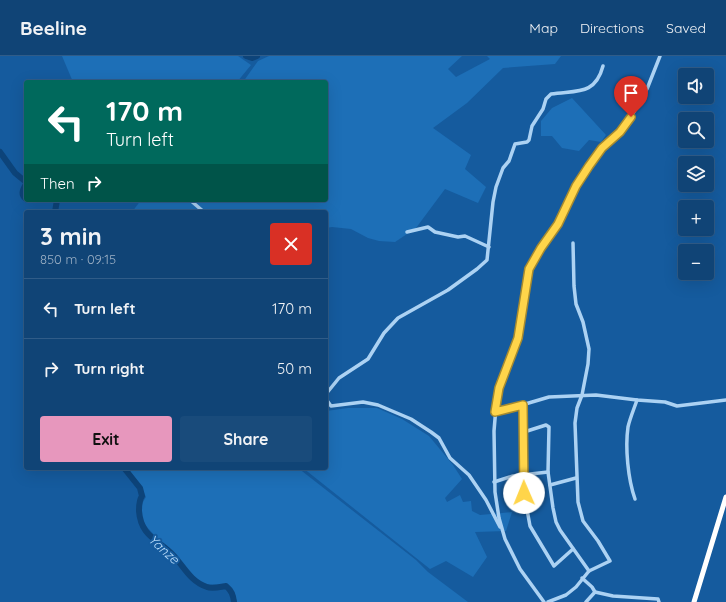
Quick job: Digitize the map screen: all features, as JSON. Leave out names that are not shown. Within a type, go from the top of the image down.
[{"type":"highway","points":[[694,602],[726,497]]},
{"type":"street","points":[[502,530],[496,506],[494,482],[495,412],[499,388],[518,338],[529,269],[541,248],[558,224],[576,186],[589,166],[602,148],[620,132],[631,117],[647,89],[660,56]]},
{"type":"street","points":[[328,392],[340,378],[368,359],[384,333],[398,318],[448,290],[477,270],[487,260],[496,187],[503,168],[509,161],[513,146],[529,140],[530,129],[543,108],[544,102],[548,96],[551,94],[583,91],[589,88],[594,85],[599,78],[603,66]]},
{"type":"street","points":[[192,202],[202,210]]},
{"type":"street","points":[[407,232],[428,227],[434,232],[465,236],[489,247]]},
{"type":"street","points":[[548,602],[566,596],[589,570],[610,561],[598,541],[583,521],[578,502],[575,423],[577,408],[582,395],[588,364],[589,348],[575,298],[573,243]]},
{"type":"street","points":[[495,412],[549,397],[582,395],[665,402],[678,406],[726,400]]},
{"type":"street","points":[[635,499],[629,480],[628,443],[630,420],[637,400]]},
{"type":"street","points":[[328,402],[331,406],[363,402],[378,405],[411,419],[439,438],[450,458],[469,475],[486,500],[520,569],[544,602]]},
{"type":"street","points":[[523,405],[524,493],[530,526],[554,566],[573,549]]},
{"type":"street","points":[[524,432],[546,425],[549,427],[548,472],[556,522],[573,549],[589,570]]},
{"type":"street","points":[[494,482],[513,476],[548,472]]},
{"type":"street","points":[[550,485],[576,478]]},
{"type":"street","points":[[582,578],[592,587],[595,592],[613,596],[658,599],[660,602]]},
{"type":"street","points":[[586,602],[595,592]]},
{"type":"shaded area","points":[[62,56],[238,56],[251,65],[239,80],[72,80]]},
{"type":"shaded area","points":[[269,56],[462,56],[448,69],[456,77],[490,59],[487,56],[561,56],[555,64],[503,68],[467,103],[433,128],[471,155],[465,169],[486,187],[478,203],[445,189],[416,228],[395,242],[379,241],[368,238],[351,229],[328,228],[328,210],[134,210],[140,202],[328,202],[328,80],[244,80],[258,61]]},
{"type":"shaded area","points":[[572,98],[606,135],[601,142],[589,140],[579,151],[562,148],[552,136],[541,136],[541,121],[552,108]]},
{"type":"shaded area","points":[[348,408],[377,408],[402,419],[429,436],[453,465],[462,479],[445,498],[447,502],[460,495],[463,502],[471,501],[472,511],[480,515],[512,512],[506,531],[475,532],[487,557],[473,577],[446,561],[430,569],[306,470],[328,470],[328,411]]},
{"type":"shaded area","points":[[129,470],[301,470],[416,560],[428,572],[468,602],[237,602],[230,587],[221,584],[210,585],[194,578],[176,556],[147,527],[143,522],[140,512],[146,497],[142,488]]},
{"type":"waterway","name":"Yanze","points":[[246,56],[252,58],[257,56]]},
{"type":"waterway","name":"Yanze","points":[[0,152],[15,173],[24,180]]},
{"type":"waterway","name":"Yanze","points":[[24,188],[24,197]]},
{"type":"waterway","name":"Yanze","points":[[55,210],[57,202]]},
{"type":"waterway","name":"Yanze","points":[[126,470],[140,488],[142,496],[139,511],[140,520],[143,527],[151,537],[168,550],[196,582],[209,588],[226,586],[232,593],[234,602]]},
{"type":"route","points":[[524,493],[523,405],[495,412],[499,388],[518,338],[526,294],[527,274],[541,248],[558,224],[576,186],[589,166],[602,148],[620,132],[631,117]]}]
